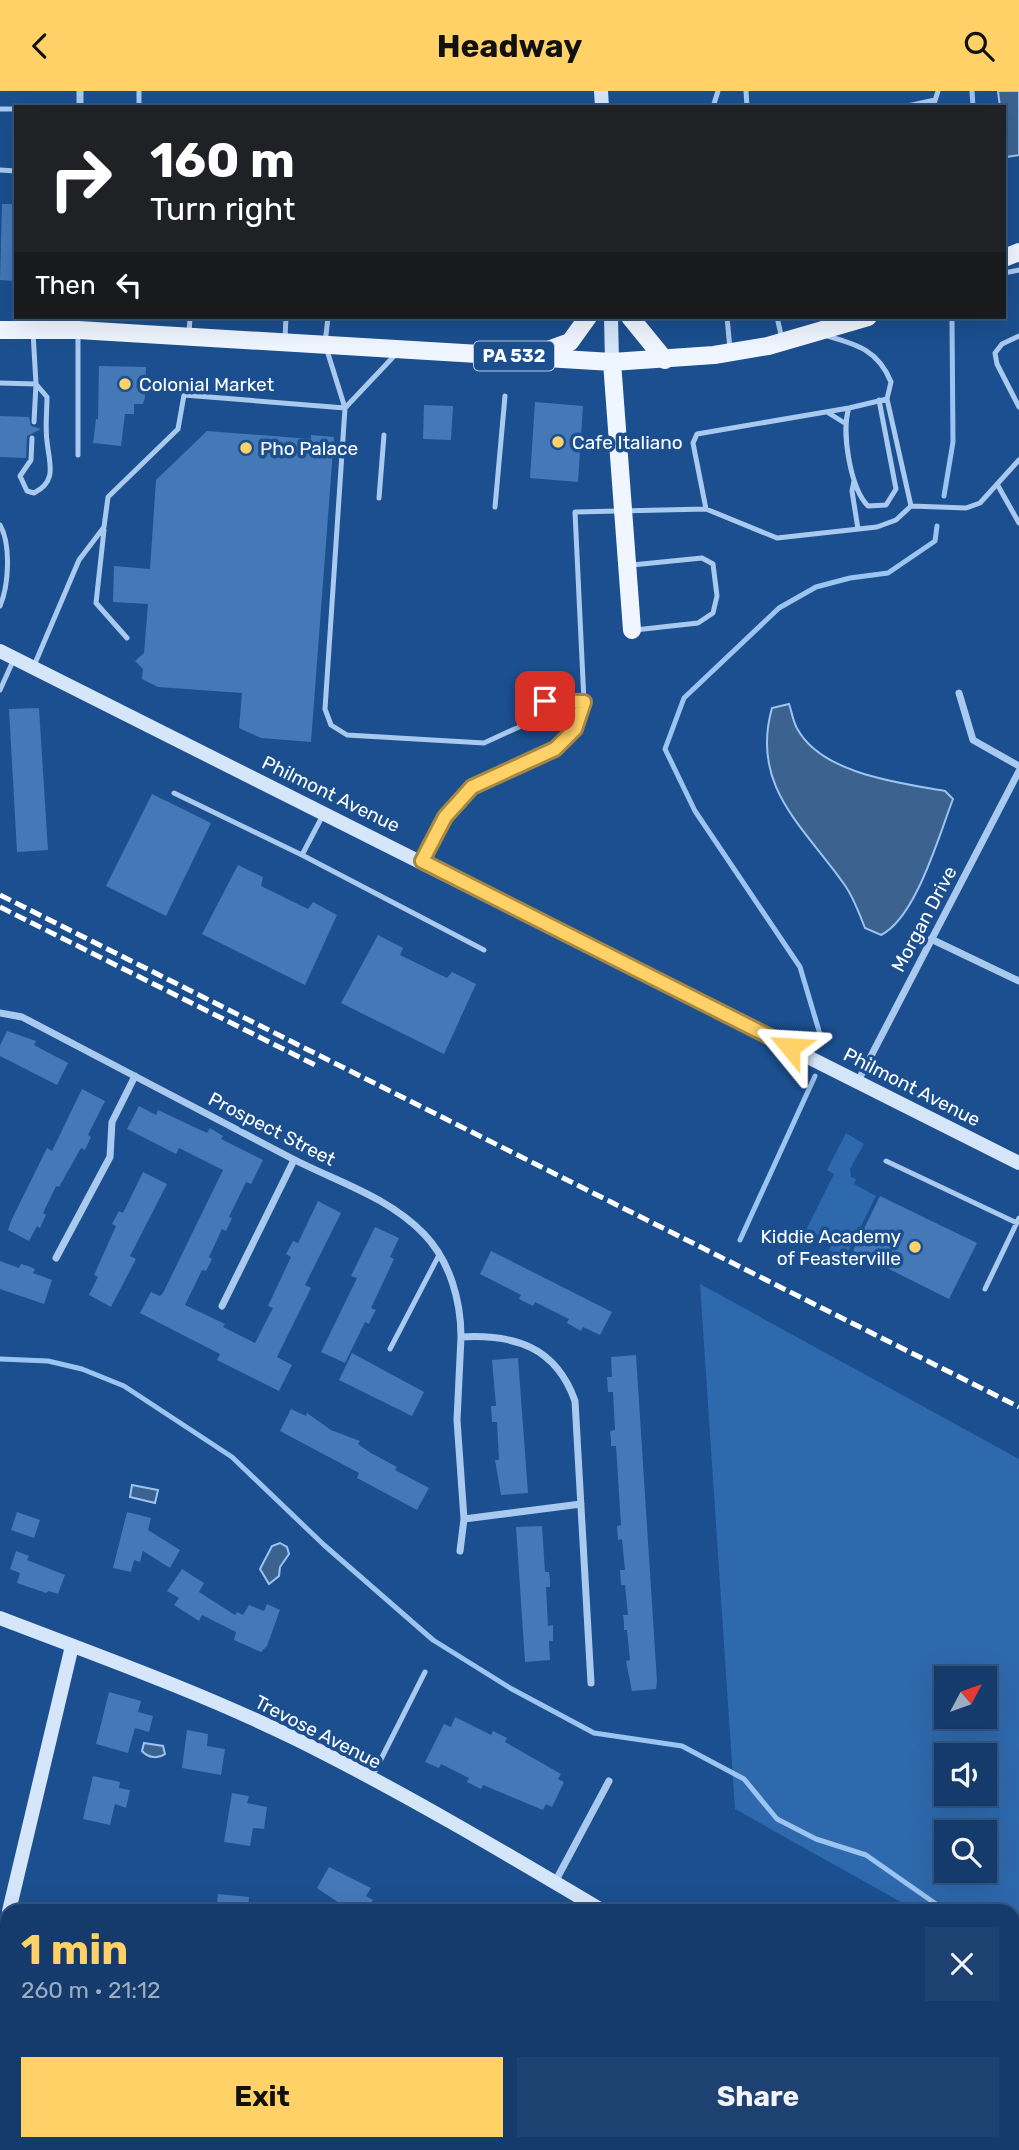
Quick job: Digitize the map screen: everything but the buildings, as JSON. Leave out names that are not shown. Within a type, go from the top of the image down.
[{"type":"main road","points":[[530,356],[570,342],[587,319]]},
{"type":"main road","points":[[611,319],[632,630]]},
{"type":"main road","points":[[632,319],[665,360]]},
{"type":"main road","name":"PA 532","points":[[0,330],[33,330],[78,323],[188,336],[612,362],[665,360],[730,352],[783,342],[861,319]]},
{"type":"main road","name":"Philmont Avenue","points":[[0,651],[1019,1163]]},
{"type":"main road","name":"Trevose Avenue","points":[[0,1618],[203,1697],[297,1739],[591,1904]]},
{"type":"main road","points":[[11,1904],[72,1646]]},
{"type":"street","points":[[959,693],[973,740],[1019,766]]},
{"type":"street","name":"Morgan Drive","points":[[858,1081],[1019,771]]},
{"type":"street","points":[[931,939],[1019,981]]},
{"type":"street","name":"Prospect Street","points":[[0,1013],[22,1017],[295,1160],[392,1205],[426,1237],[439,1255],[461,1313],[457,1420],[464,1519],[460,1551]]},
{"type":"street","points":[[56,1258],[110,1157],[112,1122],[135,1076]]},
{"type":"street","points":[[222,1306],[295,1160]]},
{"type":"street","points":[[461,1337],[483,1336],[518,1342],[544,1354],[563,1372],[575,1402],[591,1683]]},
{"type":"street","points":[[464,1519],[581,1504]]},
{"type":"street","points":[[555,1882],[609,1781]]},
{"type":"lane","points":[[934,104],[938,91]]},
{"type":"lane","points":[[188,336],[190,319]]},
{"type":"lane","points":[[285,342],[286,319]]},
{"type":"lane","points":[[328,319],[325,344],[345,408],[325,709],[331,725],[347,735],[484,743],[520,727],[525,700],[584,702]]},
{"type":"lane","points":[[727,319],[730,352]]},
{"type":"lane","points":[[777,319],[783,342]]},
{"type":"lane","points":[[78,323],[78,455]]},
{"type":"lane","points":[[33,330],[36,384],[34,422]]},
{"type":"lane","points":[[818,333],[863,346],[875,354],[891,382],[887,398],[911,506]]},
{"type":"lane","points":[[1019,336],[1002,344],[995,353],[997,364],[1019,407]]},
{"type":"lane","points":[[345,408],[361,387],[401,349]]},
{"type":"lane","points":[[0,383],[36,384],[47,397],[47,440],[52,472],[49,483],[34,493],[27,491],[20,476],[31,460],[32,438]]},
{"type":"lane","points":[[127,638],[96,603],[108,497],[178,429],[184,395],[345,408]]},
{"type":"lane","points":[[495,507],[505,395]]},
{"type":"lane","points":[[706,509],[693,443],[697,434],[849,408],[887,398]]},
{"type":"lane","points":[[849,408],[844,422],[855,481],[862,500],[876,507],[887,505],[896,489],[879,400]]},
{"type":"lane","points":[[827,412],[844,422]]},
{"type":"lane","points":[[379,499],[384,435]]},
{"type":"lane","points":[[422,861],[445,817],[472,787],[555,749],[575,729],[584,702],[575,512],[624,513],[706,509],[777,538],[877,527],[896,520],[911,506],[966,508],[980,503],[1019,460]]},
{"type":"lane","points":[[855,481],[852,491],[858,529]]},
{"type":"lane","points":[[998,484],[1019,523]]},
{"type":"lane","points":[[0,525],[7,537],[4,596],[0,606]]},
{"type":"lane","points":[[33,667],[79,560],[104,527]]},
{"type":"lane","points":[[626,565],[702,558],[713,563],[717,596],[713,613],[698,623],[632,630]]},
{"type":"lane","points":[[0,690],[15,658]]},
{"type":"lane","points":[[174,793],[302,855],[484,950]]},
{"type":"lane","points":[[302,855],[324,813]]},
{"type":"lane","points":[[886,1161],[1018,1221],[985,1289]]},
{"type":"lane","points":[[390,1349],[439,1255]]},
{"type":"lane","points":[[370,1780],[425,1672]]},
{"type":"shaded area","points":[[998,91],[1019,91],[1019,155],[1006,157],[1006,105],[1000,105]]},
{"type":"shaded area","points":[[789,704],[798,730],[810,745],[825,757],[844,767],[885,780],[945,791],[953,799],[915,894],[894,926],[881,935],[865,928],[847,889],[797,823],[774,783],[768,760],[767,736],[772,708]]},
{"type":"shaded area","points":[[846,1133],[864,1144],[850,1169],[851,1177],[856,1179],[854,1184],[876,1196],[845,1258],[829,1250],[833,1241],[806,1230],[834,1174],[827,1170]]},
{"type":"shaded area","points":[[700,1284],[1019,1459],[1019,1904],[905,1904],[735,1809]]},
{"type":"shaded area","points":[[132,1485],[158,1490],[155,1503],[130,1497]]},
{"type":"shaded area","points":[[280,1543],[287,1547],[289,1554],[280,1567],[279,1576],[269,1584],[260,1569],[272,1546]]},
{"type":"shaded area","points":[[144,1743],[163,1746],[165,1754],[156,1757],[147,1755],[142,1751]]},
{"type":"waterway","points":[[972,91],[973,105]]},
{"type":"waterway","points":[[944,496],[953,442],[952,320]]},
{"type":"waterway","points":[[822,1041],[800,967],[695,811],[665,749],[684,698],[779,608],[816,587],[850,578],[888,573],[935,541],[937,526]]},
{"type":"waterway","points":[[740,1240],[815,1076]]},
{"type":"waterway","points":[[0,1359],[48,1361],[82,1369],[124,1386],[232,1457],[324,1545],[433,1640],[510,1688],[594,1733],[682,1746],[744,1779],[777,1819],[816,1839],[866,1855],[936,1904]]},
{"type":"railway","points":[[0,895],[1019,1407]]},
{"type":"railway","points":[[0,907],[319,1067]]},
{"type":"place","name":"Colonial Market","points":[[125,384]]},
{"type":"place","name":"Cafe Italiano","points":[[558,442]]},
{"type":"place","name":"Pho Palace","points":[[246,448]]},
{"type":"place","name":"Kiddie Academy of Feasterville","points":[[915,1247]]},
{"type":"route","points":[[545,701],[584,702],[575,729],[555,749],[472,787],[445,817],[422,861],[790,1047]]}]
